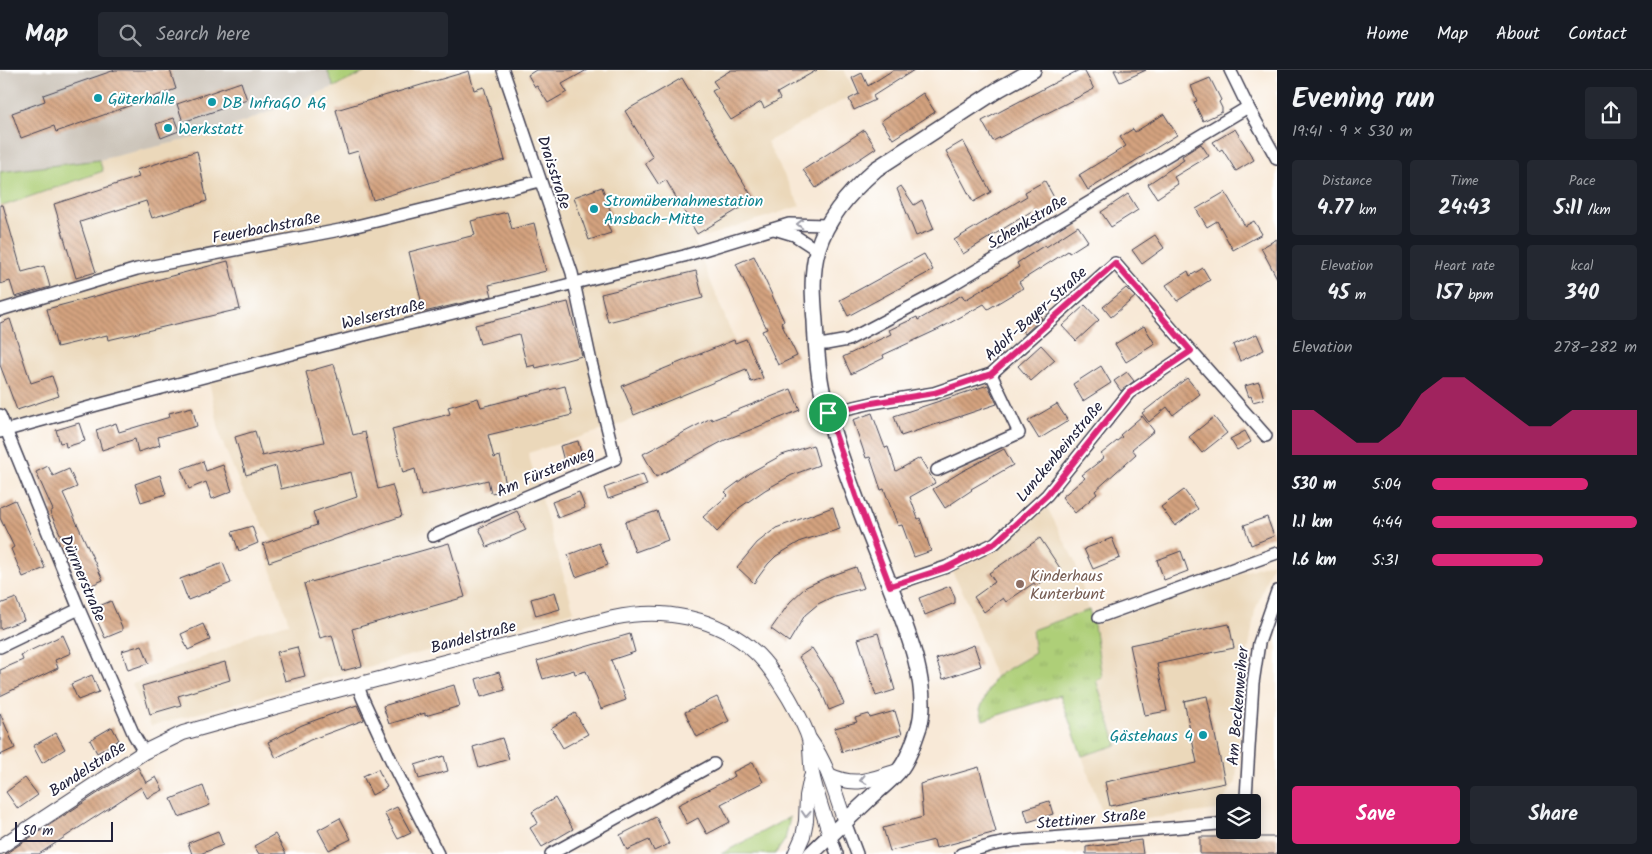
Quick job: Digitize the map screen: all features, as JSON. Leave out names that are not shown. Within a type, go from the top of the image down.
[{"type":"main road","points":[[811,854],[898,771],[911,748],[920,725],[922,696],[917,664],[856,496],[822,390],[816,344],[813,297],[814,266],[817,250],[827,225],[860,182],[876,169],[999,89],[1033,70]]},
{"type":"street","name":"Draisstraße","points":[[503,70],[575,283]]},
{"type":"street","points":[[1230,70],[1277,159]]},
{"type":"street","name":"Schenkstraße","points":[[816,344],[848,340],[950,286],[1248,107]]},
{"type":"street","name":"Feuerbachstraße","points":[[0,310],[137,269],[340,230],[540,180]]},
{"type":"street","name":"Welserstraße","points":[[3,431],[465,309],[684,256],[789,224],[827,225]]},
{"type":"street","points":[[774,229],[794,235],[817,250]]},
{"type":"street","name":"Adolf-Bayer-Straße","points":[[828,413],[872,403],[934,393],[991,374],[1115,263],[1191,351]]},
{"type":"street","name":"Am Fürstenweg","points":[[433,536],[615,459],[591,362],[575,283]]},
{"type":"street","points":[[1191,351],[1266,436]]},
{"type":"street","name":"Lunckenbeinstraße","points":[[890,586],[946,568],[995,543],[1047,495],[1129,393],[1191,351]]},
{"type":"street","points":[[937,470],[1019,433],[991,374]]},
{"type":"street","name":"Dürrnerstraße","points":[[0,414],[3,431],[78,609],[134,735],[144,752]]},
{"type":"street","points":[[1099,617],[1277,553]]},
{"type":"street","name":"Am Beckenweiher","points":[[1245,794],[1253,683],[1259,643],[1277,591]]},
{"type":"street","points":[[0,646],[78,609]]},
{"type":"street","name":"Bandelstraße","points":[[0,847],[144,752],[183,733],[631,614],[670,614],[704,622],[720,628],[756,652],[784,689],[808,739],[812,773],[830,835]]},
{"type":"street","points":[[358,685],[362,698],[396,772],[438,854]]},
{"type":"street","points":[[808,739],[820,754],[829,774],[857,854]]},
{"type":"street","points":[[551,854],[714,764]]},
{"type":"street","points":[[829,774],[839,779],[860,782],[898,771]]},
{"type":"street","points":[[795,854],[803,836],[812,773]]},
{"type":"street","name":"Stettiner Straße","points":[[961,854],[1014,841],[1216,824]]},
{"type":"street","points":[[830,835],[837,854]]},
{"type":"shaded area","points":[[0,70],[370,70],[334,87],[215,133],[99,160],[0,172]]},
{"type":"shaded area","points":[[370,70],[844,70],[856,93],[767,142],[800,206],[694,240],[747,372],[616,426],[528,453],[574,611],[151,726],[132,684],[225,649],[254,633],[289,623],[263,544],[272,540],[242,489],[221,439],[207,371],[3,428],[0,421],[0,207],[103,171],[99,160],[215,133],[334,87]]},
{"type":"shaded area","name":"Kinderhaus Kunterbunt","points":[[1047,507],[1075,562],[1089,610],[1033,630],[1035,653],[995,677],[965,596],[952,572],[1005,543]]},
{"type":"shaded area","points":[[1273,562],[1255,611],[1243,683],[1236,782],[1228,794],[1216,794],[1216,810],[1106,824],[1082,756],[1117,744],[1096,680],[1102,677],[1094,625]]},
{"type":"green space","points":[[327,70],[370,70],[334,87]]},
{"type":"green space","points":[[99,160],[103,171],[0,207],[0,172]]},
{"type":"green space","points":[[1089,610],[1094,625],[1102,677],[1096,680],[1117,745],[1082,756],[1060,695],[983,720],[980,709],[995,677],[1035,653],[1032,630]]},
{"type":"green space","points":[[790,817],[785,840],[775,854],[721,854]]},
{"type":"building","name":"Güterhalle","points":[[115,70],[170,70],[176,89],[56,132],[54,126],[21,138],[12,113],[45,101],[43,95]]},
{"type":"building","points":[[536,70],[587,70],[562,84],[567,92],[548,103],[528,75]]},
{"type":"building","points":[[731,70],[817,70],[777,93],[780,99],[764,108],[761,102],[731,120],[712,91],[718,88],[713,81]]},
{"type":"building","points":[[893,70],[914,70],[873,96],[875,100],[854,110],[849,99],[859,94],[852,78],[862,73],[868,86]]},
{"type":"building","points":[[1079,70],[1084,70],[1094,89],[993,141],[982,121]]},
{"type":"building","points":[[1114,70],[1146,70],[1120,82]]},
{"type":"building","points":[[469,71],[474,90],[484,87],[505,160],[373,200],[358,151],[348,154],[336,110]]},
{"type":"building","points":[[682,78],[754,200],[697,234],[666,180],[659,185],[645,163],[653,157],[625,111]]},
{"type":"building","points":[[1210,78],[1221,100],[1219,102],[1222,112],[1203,121],[1194,102],[1197,101],[1191,86]]},
{"type":"building","name":"DB InfraGO AG","points":[[241,82],[247,100],[183,122],[177,104]]},
{"type":"building","points":[[923,93],[935,112],[893,139],[881,121]]},
{"type":"building","points":[[1164,114],[1177,135],[1088,190],[1079,175],[1126,146],[1120,137],[1133,129],[1135,132]]},
{"type":"building","name":"Werkstatt","points":[[174,118],[179,131],[161,138],[156,124]]},
{"type":"building","points":[[1235,129],[1254,160],[1236,171],[1222,149],[1219,151],[1213,142]]},
{"type":"building","points":[[864,130],[876,148],[816,188],[803,170]]},
{"type":"building","points":[[963,141],[991,192],[973,202],[946,151]]},
{"type":"building","points":[[1201,144],[1209,156],[1174,177],[1178,184],[1157,198],[1148,184],[1184,160],[1182,156]]},
{"type":"building","points":[[197,151],[207,201],[152,218],[146,201],[80,222],[96,272],[76,278],[54,204],[139,177],[136,170]]},
{"type":"building","points":[[1045,181],[1057,203],[1038,214],[1035,209],[963,254],[954,240],[1027,196],[1025,192]]},
{"type":"building","points":[[901,186],[914,205],[922,200],[934,229],[916,236],[897,189]]},
{"type":"building","name":"Stromübernahmestation Ansbach-Mitte","points":[[602,187],[614,221],[607,223],[611,233],[589,240],[574,197]]},
{"type":"building","points":[[1225,192],[1245,226],[1254,221],[1262,234],[1233,250],[1217,221],[1207,227],[1196,209]]},
{"type":"building","points":[[1128,194],[1138,210],[1111,227],[1101,212]]},
{"type":"building","points":[[0,205],[3,205],[22,272],[44,266],[50,287],[15,297],[10,281],[0,284]]},
{"type":"building","points":[[507,212],[512,229],[534,223],[546,271],[489,285],[492,296],[424,312],[409,252],[475,235],[471,221]]},
{"type":"building","points":[[1078,226],[1088,241],[1069,253],[1068,251],[1019,282],[1023,288],[988,309],[984,304],[939,329],[883,355],[884,358],[851,374],[843,357],[891,334],[889,330],[917,317],[918,320],[962,295],[965,300],[1019,267],[1017,263]]},
{"type":"building","points":[[1155,235],[1164,248],[1142,264],[1132,250]]},
{"type":"building","points":[[1277,239],[1277,278],[1261,248]]},
{"type":"building","points":[[924,254],[933,270],[848,316],[840,300]]},
{"type":"building","points":[[754,256],[784,321],[781,323],[797,356],[778,365],[762,331],[767,329],[736,264]]},
{"type":"building","points":[[228,261],[240,309],[108,340],[107,335],[57,347],[47,309]]},
{"type":"building","points":[[1203,268],[1210,280],[1177,301],[1166,285],[1188,271],[1190,276]]},
{"type":"building","points":[[696,271],[703,298],[608,322],[601,294]]},
{"type":"building","points":[[1126,288],[1135,297],[1111,317],[1103,307]]},
{"type":"building","points":[[568,302],[582,356],[536,368],[535,365],[527,367],[519,334],[480,344],[475,325]]},
{"type":"building","points":[[1085,305],[1099,320],[1076,341],[1062,326]]},
{"type":"building","points":[[1037,312],[1042,318],[1025,334],[1018,325]]},
{"type":"building","points":[[10,319],[31,383],[52,376],[59,396],[17,410],[0,365],[0,323]]},
{"type":"building","points":[[1144,326],[1155,344],[1126,362],[1115,344]]},
{"type":"building","points":[[1257,334],[1264,350],[1240,361],[1233,345]]},
{"type":"building","points":[[746,339],[763,378],[751,382],[746,369],[634,415],[622,386],[734,340],[735,343]]},
{"type":"building","points":[[1041,345],[1055,360],[1031,381],[1018,366]]},
{"type":"building","points":[[334,364],[353,435],[365,432],[378,489],[392,485],[402,516],[269,562],[263,544],[317,525],[313,512],[357,497],[351,472],[281,489],[276,466],[246,475],[235,437],[255,431],[262,456],[324,442],[306,372]]},
{"type":"building","points":[[1101,366],[1111,383],[1083,401],[1073,384]]},
{"type":"building","points":[[1127,372],[1134,381],[1121,391],[1114,381]]},
{"type":"building","points":[[1187,378],[1200,394],[1173,415],[1167,407],[1149,422],[1142,413]]},
{"type":"building","points":[[1259,382],[1264,399],[1253,402],[1245,386]]},
{"type":"building","points":[[988,385],[997,404],[901,436],[894,416]]},
{"type":"building","points":[[565,386],[572,415],[488,435],[494,458],[500,456],[507,490],[491,493],[488,480],[421,496],[415,469],[403,473],[392,429],[450,414],[448,407],[478,398],[481,407]]},
{"type":"building","points":[[791,389],[800,410],[725,440],[656,477],[643,454],[711,418],[712,420]]},
{"type":"building","points":[[1057,404],[1068,421],[1039,439],[1028,421]]},
{"type":"building","points":[[192,407],[197,426],[158,437],[160,445],[138,452],[135,439],[102,450],[96,430],[116,423],[119,432],[170,417],[169,413]]},
{"type":"building","points":[[872,413],[885,448],[888,447],[896,471],[920,458],[935,483],[910,497],[918,519],[920,518],[931,551],[914,557],[902,525],[898,526],[884,489],[881,490],[870,457],[866,458],[853,420]]},
{"type":"building","points":[[1142,416],[1154,431],[1132,449],[1136,454],[1095,491],[1097,494],[1075,513],[1062,497],[1085,478],[1082,475],[1104,458],[1101,454],[1122,437],[1120,435]]},
{"type":"building","points":[[1214,417],[1227,433],[1202,453],[1189,437]]},
{"type":"building","points":[[79,423],[85,441],[66,447],[65,442],[60,443],[56,430]]},
{"type":"building","points":[[1245,431],[1251,442],[1237,450],[1230,439]]},
{"type":"building","points":[[578,441],[583,461],[565,465],[560,446]]},
{"type":"building","points":[[813,445],[819,465],[792,475],[765,490],[739,508],[717,532],[703,517],[728,495],[725,492],[753,471],[782,455]]},
{"type":"building","points":[[1004,449],[1013,465],[971,489],[945,508],[933,489]]},
{"type":"building","points":[[203,461],[206,471],[223,465],[232,491],[212,499],[206,482],[189,489],[181,469]]},
{"type":"building","points":[[48,466],[53,476],[69,469],[77,487],[63,493],[103,580],[85,588],[50,512],[53,510],[36,472]]},
{"type":"building","points":[[643,474],[647,485],[608,499],[604,488]]},
{"type":"building","points":[[160,475],[166,494],[141,502],[135,484]]},
{"type":"building","points":[[1184,490],[1198,509],[1175,526],[1161,507]]},
{"type":"building","points":[[579,492],[585,508],[558,518],[552,502]]},
{"type":"building","points":[[15,500],[45,568],[23,577],[11,549],[14,547],[0,518],[0,507]]},
{"type":"building","points":[[833,507],[840,529],[801,541],[776,556],[754,583],[737,567],[757,543],[776,528]]},
{"type":"building","points":[[517,511],[526,530],[487,547],[479,528]]},
{"type":"building","points":[[657,511],[668,540],[635,552],[625,522]]},
{"type":"building","points":[[1267,517],[1274,536],[1251,545],[1244,525]]},
{"type":"building","points":[[252,526],[258,543],[239,551],[232,532]]},
{"type":"building","points":[[1040,538],[1062,571],[1053,577],[1052,575],[1036,586],[1034,583],[1006,602],[1003,598],[984,612],[974,597],[995,582],[989,573]]},
{"type":"building","points":[[1112,538],[1120,558],[1093,569],[1084,549]]},
{"type":"building","points":[[449,543],[465,597],[352,629],[362,666],[342,671],[332,635],[320,638],[304,584]]},
{"type":"building","points":[[599,543],[608,565],[576,577],[568,555]]},
{"type":"building","points":[[1181,551],[1188,571],[1164,580],[1157,560]]},
{"type":"building","points":[[223,563],[231,583],[188,600],[180,579]]},
{"type":"building","points":[[856,567],[864,588],[834,596],[818,604],[805,615],[789,642],[771,629],[790,602],[806,587]]},
{"type":"building","points":[[950,586],[955,603],[925,615],[919,598]]},
{"type":"building","points":[[555,592],[560,609],[536,616],[531,599]]},
{"type":"building","points":[[16,598],[24,620],[0,629],[0,604]]},
{"type":"building","points":[[111,601],[122,631],[105,638],[92,609]]},
{"type":"building","points":[[203,624],[210,640],[188,650],[181,634]]},
{"type":"building","points":[[1229,624],[1234,648],[1157,664],[1167,711],[1145,715],[1130,645]]},
{"type":"building","points":[[878,633],[895,690],[876,696],[858,639]]},
{"type":"building","points":[[630,634],[635,652],[611,660],[626,700],[601,709],[586,671],[575,674],[574,670],[543,679],[537,661]]},
{"type":"building","points":[[63,635],[71,653],[55,660],[58,668],[0,696],[0,670],[23,660],[21,655]]},
{"type":"building","points":[[142,645],[149,663],[128,670],[122,651]]},
{"type":"building","points":[[974,645],[981,666],[943,679],[936,659]]},
{"type":"building","points":[[297,647],[305,676],[285,681],[277,652]]},
{"type":"building","points":[[812,648],[832,677],[844,704],[829,710],[820,689],[799,657]]},
{"type":"building","points":[[225,662],[230,680],[178,696],[181,705],[150,714],[142,686]]},
{"type":"building","points":[[499,672],[505,690],[481,697],[476,679]]},
{"type":"building","points":[[92,675],[99,692],[78,700],[71,684]]},
{"type":"building","points":[[454,685],[460,706],[425,716],[425,713],[389,724],[383,706]]},
{"type":"building","points":[[1207,696],[1225,783],[1110,806],[1105,782],[1197,763],[1184,701]]},
{"type":"building","points":[[717,697],[729,721],[697,737],[685,712]]},
{"type":"building","points":[[357,705],[364,720],[310,740],[276,758],[268,742],[302,725]]},
{"type":"building","points":[[895,711],[902,734],[842,752],[835,728],[857,722],[855,718],[869,714],[870,718]]},
{"type":"building","points":[[0,713],[15,748],[0,755]]},
{"type":"building","points":[[575,713],[588,734],[563,748],[551,728]]},
{"type":"building","points":[[112,727],[119,740],[97,753],[90,740]]},
{"type":"building","points":[[56,733],[65,749],[42,763],[33,746]]},
{"type":"building","points":[[502,738],[509,759],[479,768],[473,747]]},
{"type":"building","points":[[444,756],[448,771],[419,779],[415,765]]},
{"type":"building","points":[[753,762],[763,782],[721,804],[730,822],[707,834],[698,818],[687,824],[678,805],[735,776],[733,772]]},
{"type":"building","points":[[138,767],[146,783],[156,777],[163,790],[147,798],[141,787],[39,854],[5,854]]},
{"type":"building","points":[[979,767],[996,832],[936,848],[934,840],[890,851],[883,828],[923,817],[920,784]]},
{"type":"building","points":[[378,769],[387,787],[372,795],[363,776]]},
{"type":"building","points":[[25,778],[38,795],[18,809],[6,792]]},
{"type":"building","points":[[203,786],[210,805],[179,817],[171,799]]},
{"type":"building","points":[[555,798],[573,829],[542,847],[530,828],[538,823],[532,812]]},
{"type":"building","points":[[1049,801],[1053,814],[1028,822],[1024,809]]},
{"type":"building","points":[[397,807],[411,833],[398,839],[384,813]]},
{"type":"building","points":[[656,817],[669,844],[654,851],[649,840],[627,850],[620,835]]},
{"type":"building","points":[[340,818],[351,839],[329,850],[318,830]]},
{"type":"building","points":[[218,831],[223,845],[200,854],[192,854],[188,843]]},
{"type":"building","points":[[275,834],[286,854],[259,854],[254,846]]},
{"type":"building","points":[[1200,837],[1261,839],[1261,837],[1277,837],[1277,854],[1200,854]]},
{"type":"building","points":[[1141,840],[1143,854],[1086,854],[1086,847]]},
{"type":"place","name":"Güterhalle","points":[[98,98]]},
{"type":"place","name":"DB InfraGO AG","points":[[212,102]]},
{"type":"place","name":"Werkstatt","points":[[168,128]]},
{"type":"place","name":"Stromübernahmestation Ansbach-Mitte","points":[[594,209]]},
{"type":"place","name":"Kinderhaus Kunterbunt","points":[[1020,584]]},
{"type":"place","name":"Gästehaus 4","points":[[1203,735]]},
{"type":"route","points":[[1115,263],[1191,351],[1129,393],[1047,495],[995,543],[946,568],[890,586],[856,496],[828,413],[872,403],[934,393],[991,374],[1115,263]]}]
